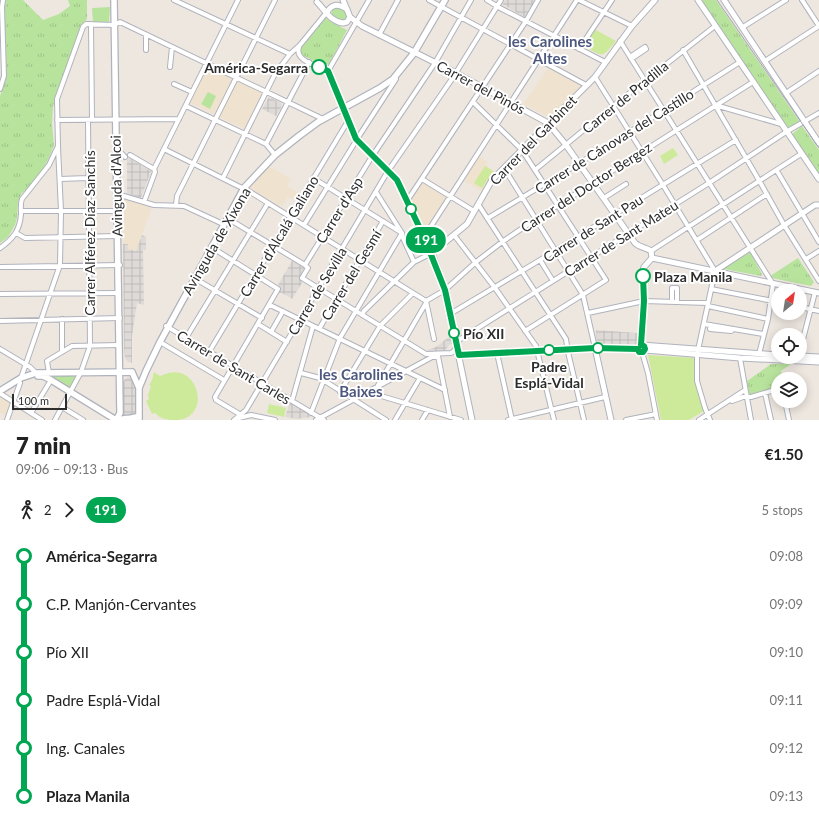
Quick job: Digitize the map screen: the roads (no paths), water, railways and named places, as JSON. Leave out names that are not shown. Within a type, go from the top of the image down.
[{"type":"main road","name":"Avinguda d'Alcoi","points":[[114,0],[117,236],[119,265],[118,293],[120,318],[120,413]]},
{"type":"main road","name":"Avinguda de Xixona","points":[[139,388],[167,327],[244,188],[275,155],[323,119],[386,84],[403,69],[445,0]]},
{"type":"main road","points":[[0,393],[21,380],[36,373],[120,372],[132,375],[139,388],[139,418],[125,418],[116,420],[43,376],[32,376],[21,380]]},
{"type":"main road","points":[[120,382],[132,375]]},
{"type":"main road","points":[[116,420],[120,413],[125,418]]},
{"type":"street","points":[[174,0],[182,2],[226,25],[290,54]]},
{"type":"street","points":[[144,202],[155,172],[154,169],[238,0]]},
{"type":"street","points":[[176,205],[177,196],[275,0]]},
{"type":"street","points":[[223,178],[275,74],[290,54],[300,45],[337,0]]},
{"type":"street","points":[[328,71],[349,34],[351,20],[344,0]]},
{"type":"street","points":[[315,1],[332,19],[340,23],[351,20],[360,14],[369,0]]},
{"type":"street","points":[[380,35],[398,0]]},
{"type":"street","points":[[428,0],[586,85]]},
{"type":"street","name":"Carrer d'Asp","points":[[318,288],[302,278],[308,268],[305,265],[372,155],[435,63],[472,0]]},
{"type":"street","points":[[487,0],[497,7],[605,62]]},
{"type":"street","name":"Carrer de Sevilla","points":[[235,419],[246,410],[388,171],[456,73],[501,0]]},
{"type":"street","points":[[407,201],[483,87],[538,0]]},
{"type":"street","points":[[424,237],[578,0],[604,11],[632,26]]},
{"type":"street","points":[[579,49],[612,0]]},
{"type":"street","name":"Carrer del Garbinet","points":[[362,315],[364,311],[414,262],[432,253],[466,224],[492,180],[595,77],[620,41],[655,0]]},
{"type":"street","points":[[698,0],[819,180]]},
{"type":"street","points":[[724,0],[819,143]]},
{"type":"street","points":[[742,28],[786,0]]},
{"type":"street","points":[[765,61],[819,26],[802,0]]},
{"type":"street","points":[[0,89],[4,76],[2,1]]},
{"type":"street","points":[[315,1],[338,5],[347,9]]},
{"type":"street","name":"Carrer del Pinós","points":[[351,20],[483,87],[548,123]]},
{"type":"street","points":[[7,420],[21,380],[29,366],[42,320],[60,266],[61,211],[57,99],[83,27],[86,24],[114,25],[120,22],[323,119]]},
{"type":"street","name":"Carrer Alférez Díaz Sanchís","points":[[55,420],[81,372],[90,346],[88,178],[91,24]]},
{"type":"street","name":"Carrer de Pradilla","points":[[535,170],[613,106],[715,26]]},
{"type":"street","points":[[146,35],[146,50]]},
{"type":"street","points":[[620,41],[665,110],[709,183],[724,204],[749,248],[773,284]]},
{"type":"street","points":[[300,45],[298,50],[299,55],[302,58],[328,71],[356,139],[397,180],[432,253],[445,290],[472,420]]},
{"type":"street","points":[[170,67],[172,47]]},
{"type":"street","points":[[684,50],[747,158],[784,226],[819,281]]},
{"type":"street","points":[[266,144],[309,62]]},
{"type":"street","name":"Carrer de Cánovas del Castillo","points":[[488,218],[630,132],[740,62]]},
{"type":"street","points":[[304,225],[356,139],[403,69]]},
{"type":"street","points":[[786,93],[819,71]]},
{"type":"street","points":[[595,77],[675,204],[715,271],[698,352],[697,381],[710,420]]},
{"type":"street","name":"Carrer del Doctor Bergez","points":[[426,302],[445,290],[476,262],[502,242],[536,219],[592,182],[753,82]]},
{"type":"street","points":[[174,84],[192,92]]},
{"type":"street","points":[[473,102],[522,150],[606,280],[526,331]]},
{"type":"street","points":[[715,105],[781,124]]},
{"type":"street","points":[[186,106],[266,144],[275,155]]},
{"type":"street","name":"Carrer de Sant Mateu","points":[[426,354],[451,353],[454,351],[459,340],[709,183],[786,132],[819,113]]},
{"type":"street","points":[[57,120],[179,120]]},
{"type":"street","name":"Carrer d'Alcalá Galiano","points":[[209,352],[348,121]]},
{"type":"street","points":[[548,123],[566,145],[635,243],[651,251]]},
{"type":"street","name":"Carrer de Sant Pau","points":[[450,314],[736,140]]},
{"type":"street","points":[[0,248],[16,233],[20,224],[22,199],[49,165],[58,147]]},
{"type":"street","points":[[116,147],[125,157]]},
{"type":"street","points":[[164,149],[244,188],[360,259],[426,302],[434,339]]},
{"type":"street","points":[[651,251],[802,154]]},
{"type":"street","points":[[130,155],[154,169]]},
{"type":"street","points":[[504,168],[583,294],[611,420]]},
{"type":"street","points":[[776,171],[819,242]]},
{"type":"street","points":[[60,179],[88,178]]},
{"type":"street","points":[[313,178],[402,233]]},
{"type":"street","points":[[422,179],[474,211]]},
{"type":"street","points":[[604,198],[626,184]]},
{"type":"street","points":[[311,413],[340,338],[379,271],[401,238],[402,233],[376,192]]},
{"type":"street","points":[[117,194],[154,205],[184,206],[223,224]]},
{"type":"street","points":[[697,240],[767,194]]},
{"type":"street","points":[[186,338],[268,203]]},
{"type":"street","points":[[478,204],[566,339],[584,420]]},
{"type":"street","points":[[715,271],[815,205],[819,205]]},
{"type":"street","points":[[21,211],[117,211]]},
{"type":"street","points":[[227,218],[296,261],[305,265]]},
{"type":"street","name":"Carrer del Gesmí","points":[[320,329],[383,221]]},
{"type":"street","points":[[16,233],[24,238],[117,236]]},
{"type":"street","points":[[454,235],[510,308],[538,350],[554,420]]},
{"type":"street","points":[[401,238],[414,262]]},
{"type":"street","points":[[211,247],[278,289],[270,305],[224,380],[215,398],[241,415]]},
{"type":"street","points":[[651,251],[652,258]]},
{"type":"street","points":[[806,260],[819,251]]},
{"type":"street","points":[[652,258],[773,284]]},
{"type":"street","points":[[652,258],[645,265],[643,270],[644,301],[642,349],[657,420]]},
{"type":"street","points":[[540,260],[553,281]]},
{"type":"street","points":[[0,267],[119,265]]},
{"type":"street","points":[[194,278],[262,318]]},
{"type":"street","points":[[318,288],[426,354],[426,361]]},
{"type":"street","points":[[711,289],[771,300],[759,354]]},
{"type":"street","points":[[805,328],[810,309],[817,293],[807,291]]},
{"type":"street","points":[[0,294],[118,293]]},
{"type":"street","points":[[340,392],[380,326],[413,293]]},
{"type":"street","points":[[588,313],[644,301],[708,305],[768,319]]},
{"type":"street","points":[[376,388],[426,302]]},
{"type":"street","points":[[270,305],[445,390]]},
{"type":"street","points":[[807,308],[819,311]]},
{"type":"street","points":[[271,332],[283,311]]},
{"type":"street","points":[[0,321],[120,318]]},
{"type":"street","points":[[62,319],[62,352]]},
{"type":"street","points":[[258,324],[286,342]]},
{"type":"street","points":[[704,324],[763,334]]},
{"type":"street","points":[[292,401],[313,326]]},
{"type":"street","name":"Carrer de Sant Carles","points":[[167,327],[320,419]]},
{"type":"street","points":[[160,342],[224,380]]},
{"type":"street","points":[[49,373],[47,362],[72,346],[119,345]]},
{"type":"street","points":[[320,419],[432,357],[438,356],[595,348],[771,355]]},
{"type":"street","points":[[0,349],[29,366],[36,373]]},
{"type":"street","points":[[698,352],[740,358],[819,362]]},
{"type":"street","points":[[497,353],[511,420],[605,397]]},
{"type":"street","points":[[438,356],[452,418]]},
{"type":"street","points":[[807,356],[819,357]]},
{"type":"street","points":[[740,358],[751,420]]},
{"type":"street","points":[[301,373],[320,378],[386,420]]},
{"type":"street","points":[[395,420],[420,378]]},
{"type":"street","points":[[31,413],[51,380]]},
{"type":"street","points":[[699,420],[745,390]]},
{"type":"street","points":[[368,392],[461,420]]},
{"type":"street","points":[[726,403],[771,392]]},
{"type":"street","points":[[0,393],[42,420]]},
{"type":"street","points":[[765,393],[771,420]]},
{"type":"street","points":[[62,407],[84,420]]},
{"type":"street","points":[[786,408],[789,420]]},
{"type":"street","points":[[246,410],[247,413],[251,415],[275,420]]},
{"type":"street","points":[[422,420],[428,410]]},
{"type":"street","points":[[626,420],[656,414]]},
{"type":"street","name":"Carrer de Sevilla","points":[[235,419],[251,415]]},
{"type":"tram line","points":[[717,0],[819,148]]},
{"type":"place","name":"América-Segarra","points":[[319,67]]},
{"type":"place","name":"Plaza Manila","points":[[643,276]]},
{"type":"place","name":"Pío XII","points":[[454,333]]},
{"type":"place","name":"Padre Esplá-Vidal","points":[[549,350]]},
{"type":"district","name":"les Carolines Altes","points":[[550,50]]},
{"type":"district","name":"les Carolines Baixes","points":[[361,382]]}]
